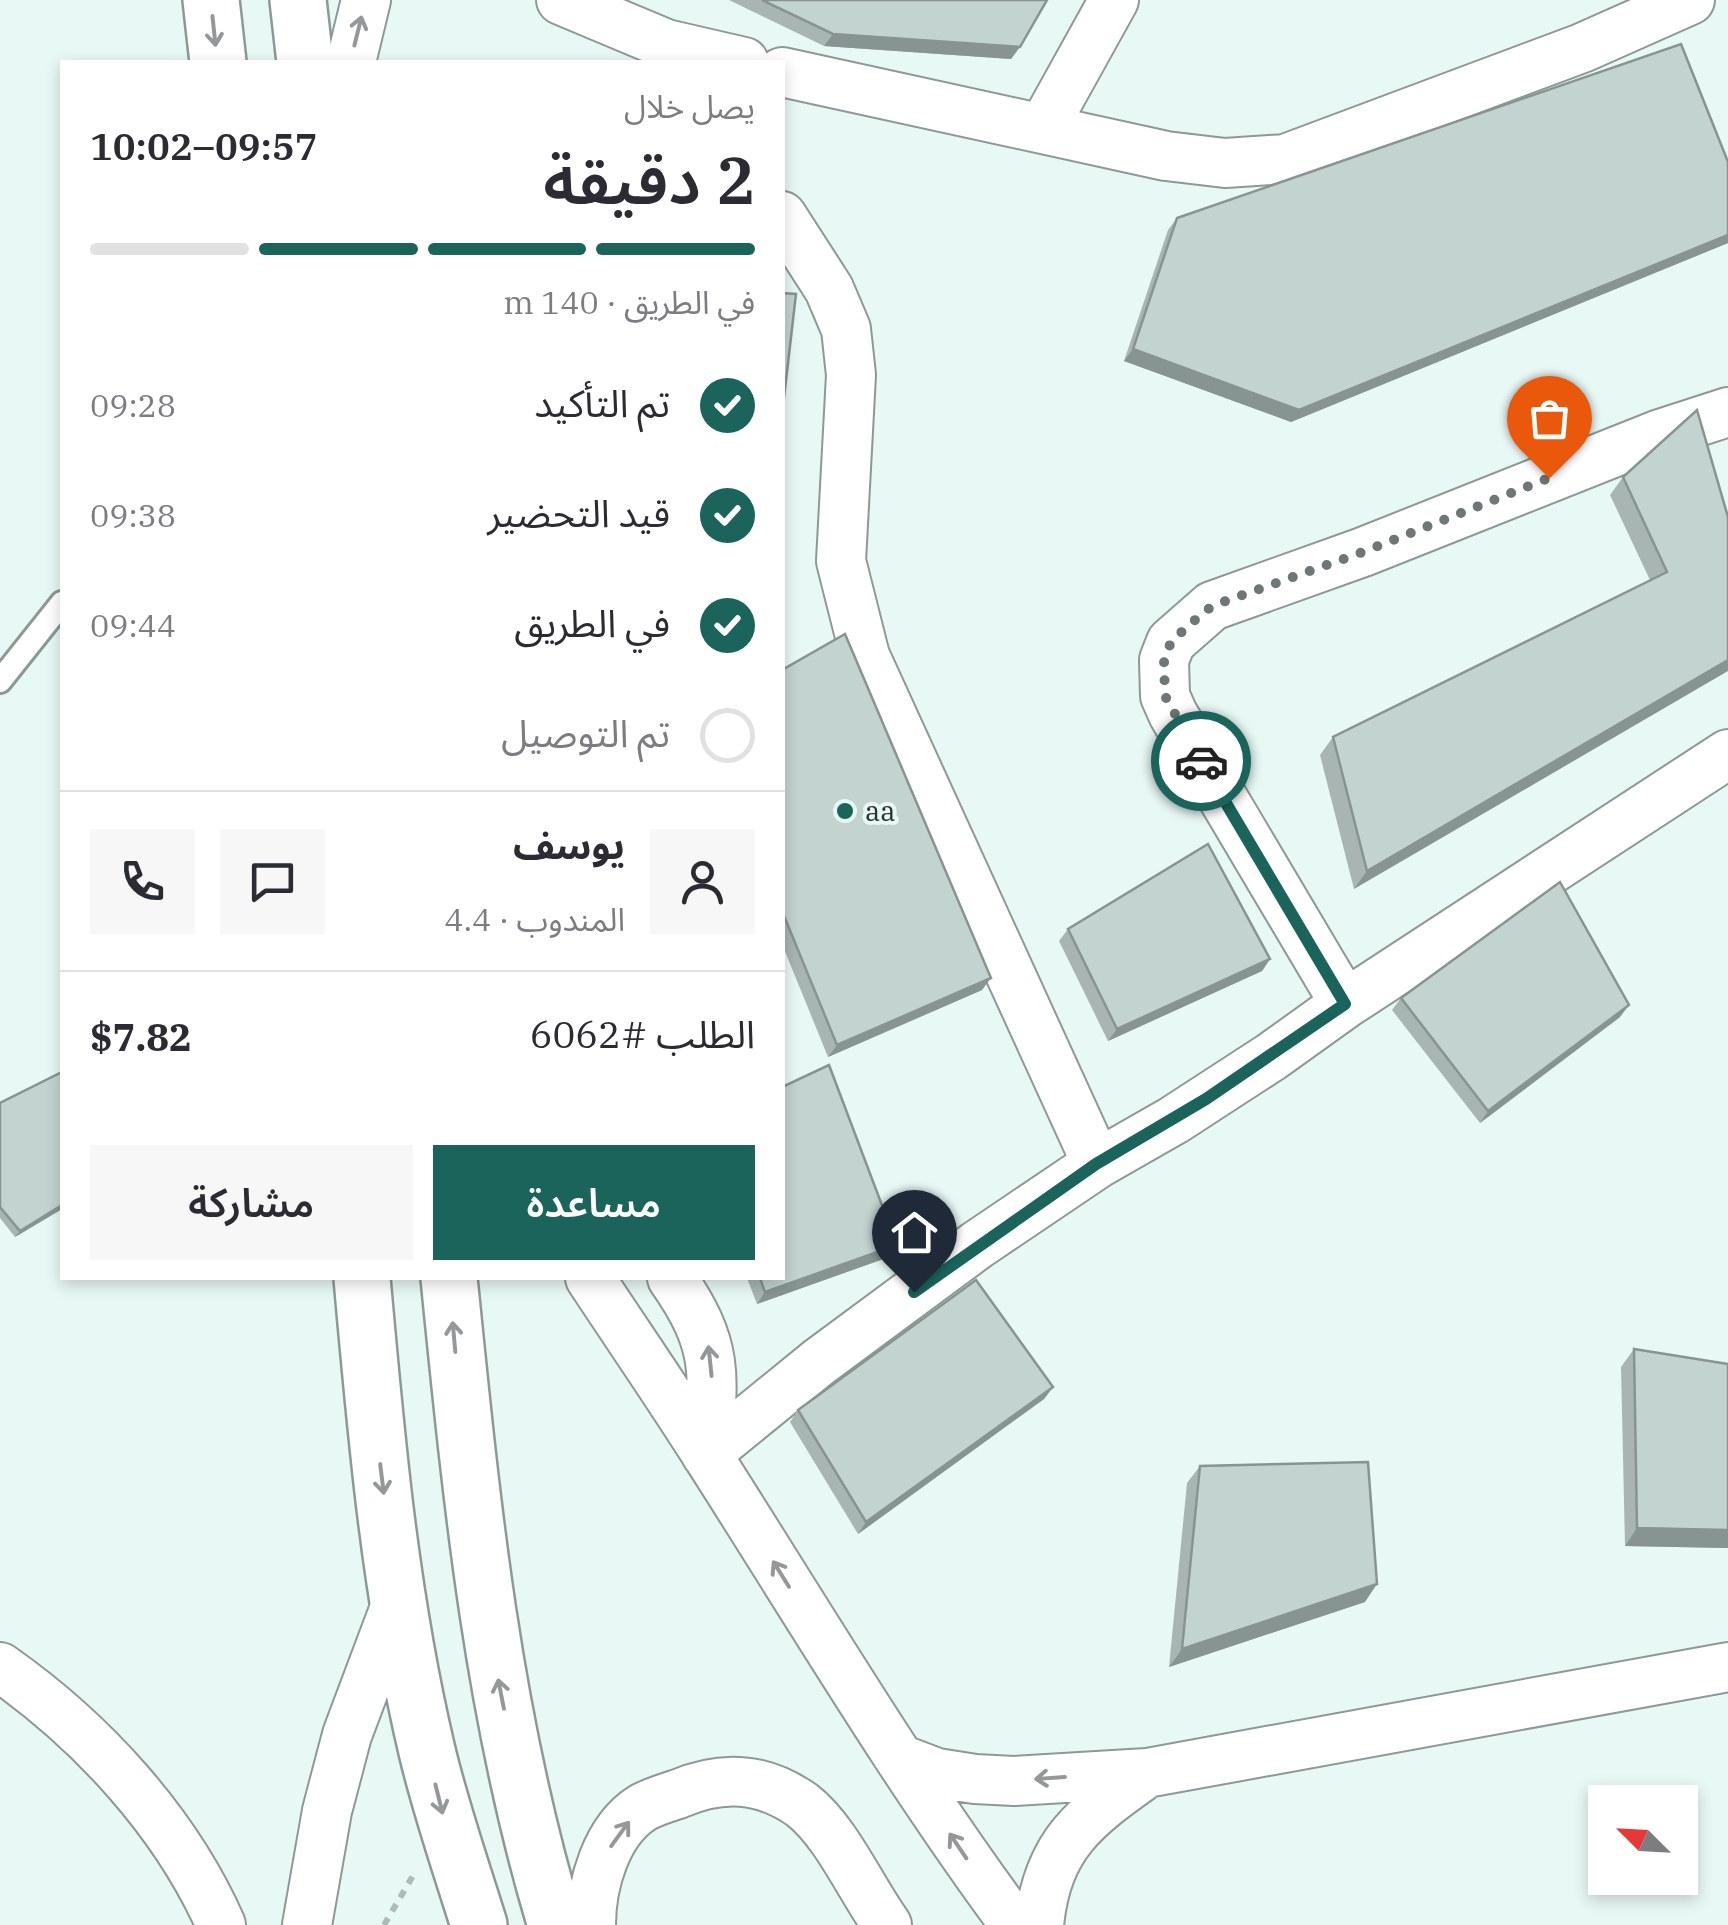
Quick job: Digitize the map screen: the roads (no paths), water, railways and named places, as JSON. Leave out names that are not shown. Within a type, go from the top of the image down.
[{"type":"main road","points":[[210,0],[218,60]]},
{"type":"main road","points":[[298,0],[305,60]]},
{"type":"main road","points":[[362,1280],[397,1602],[444,1822],[479,1925]]},
{"type":"main road","points":[[449,1280],[460,1399],[498,1685],[531,1842],[556,1925]]},
{"type":"main road","points":[[374,1414],[460,1399]]},
{"type":"street","points":[[351,60],[366,0]]},
{"type":"street","points":[[561,0],[672,53],[728,60]]},
{"type":"street","points":[[1044,128],[1114,0]]},
{"type":"street","points":[[785,73],[1196,160],[1256,163],[1286,158],[1582,48],[1684,1]]},
{"type":"street","points":[[785,221],[829,289],[846,329],[851,375],[841,562],[865,656],[1096,1164]]},
{"type":"street","points":[[1345,1004],[1173,714],[1165,696],[1164,679],[1164,660],[1171,642],[1212,606],[1363,552],[1660,434],[1728,412]]},
{"type":"street","points":[[706,1454],[819,1362],[976,1245],[1096,1164],[1206,1099],[1728,754]]},
{"type":"street","points":[[591,1280],[706,1454],[849,1684],[1015,1925]]},
{"type":"street","points":[[673,1280],[697,1314],[710,1350],[712,1383],[706,1454]]},
{"type":"street","points":[[307,1925],[327,1810],[347,1736],[397,1602]]},
{"type":"street","points":[[0,1667],[52,1704],[126,1780],[186,1862],[221,1925]]},
{"type":"street","points":[[900,1759],[937,1773],[975,1779],[1014,1781],[1147,1774],[1728,1667]]},
{"type":"street","points":[[1039,1925],[1042,1893],[1054,1861],[1073,1831],[1147,1774]]},
{"type":"street","points":[[591,1925],[599,1870],[616,1836],[640,1809],[702,1784],[729,1780],[757,1783],[783,1793],[806,1809],[825,1830],[886,1925]]},
{"type":"lane","points":[[0,681],[60,606]]},
{"type":"place","name":"aa","points":[[845,811]]}]
